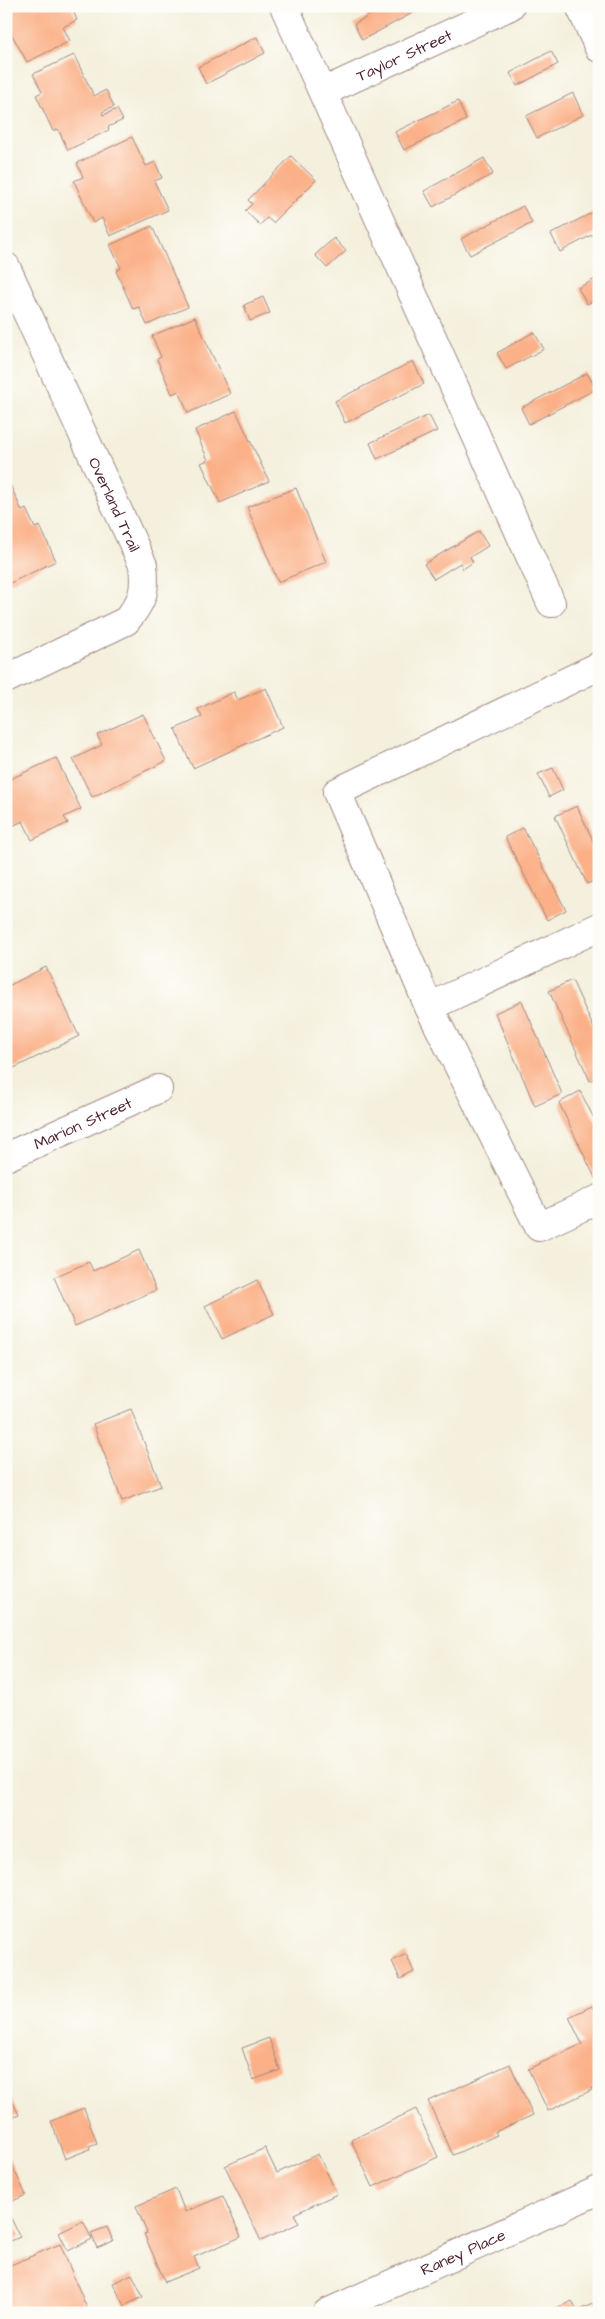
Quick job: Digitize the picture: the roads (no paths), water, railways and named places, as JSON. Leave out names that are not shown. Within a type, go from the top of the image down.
[{"type":"street","points":[[284,6],[551,604]]},
{"type":"street","name":"Taylor Street","points":[[323,92],[510,6]]},
{"type":"street","points":[[580,6],[599,48]]},
{"type":"street","name":"Overland Trail","points":[[6,267],[143,565],[145,585],[139,605],[126,621],[6,679]]},
{"type":"street","points":[[599,666],[337,792],[429,1007],[539,1227],[599,1199]]},
{"type":"street","points":[[429,1007],[599,927]]},
{"type":"street","name":"Marion Street","points":[[6,1157],[158,1089]]},
{"type":"street","name":"Raney Place","points":[[326,2313],[599,2190]]}]
